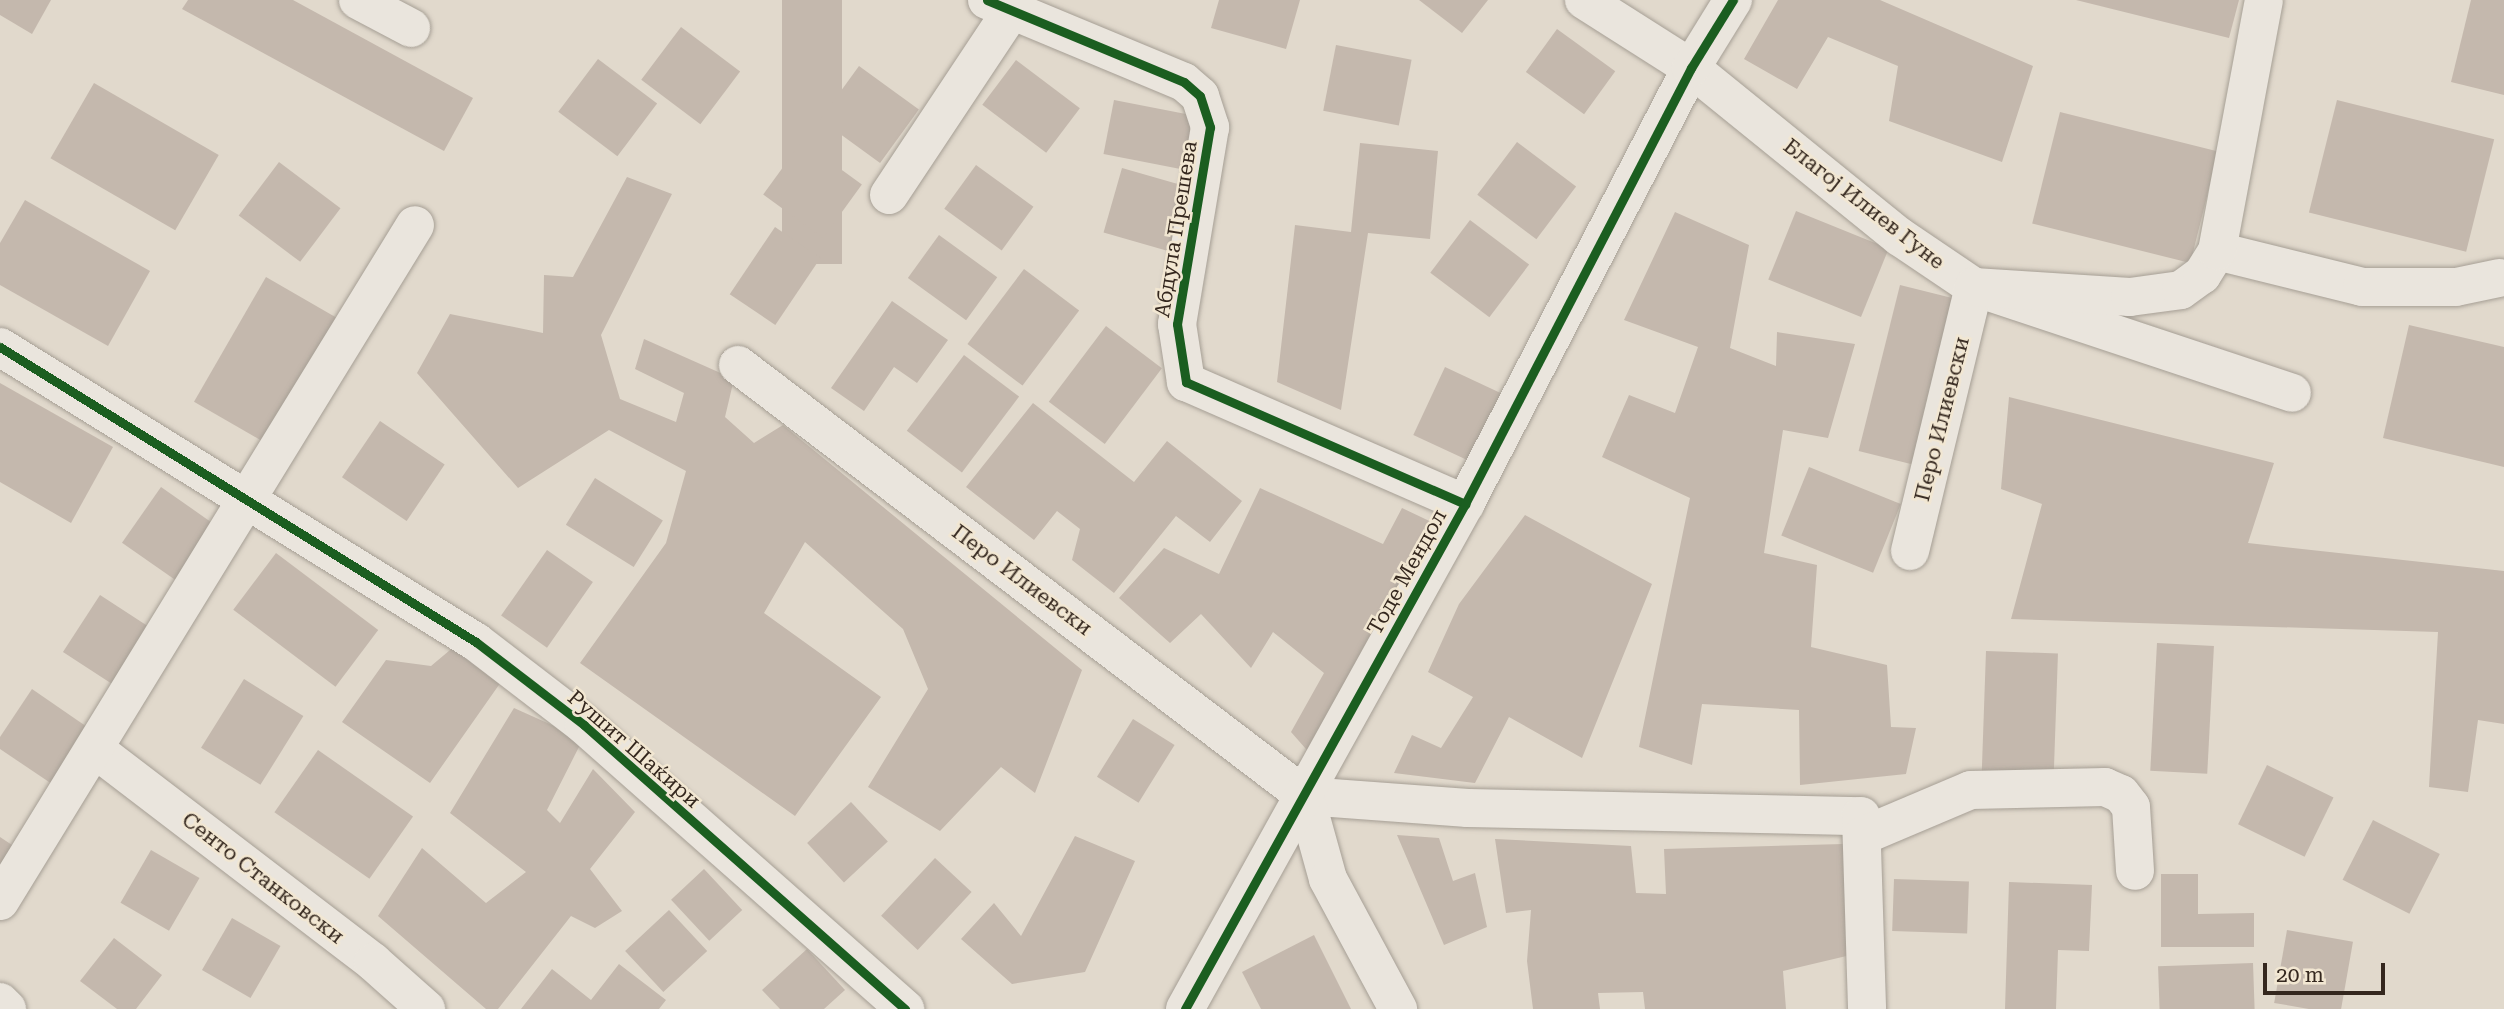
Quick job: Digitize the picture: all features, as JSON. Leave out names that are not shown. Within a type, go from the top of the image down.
[{"type":"street","points":[[358,0],[411,28]]},
{"type":"street","name":"Благој Илиев Гуне","points":[[1584,0],[1691,68],[1900,237],[1974,287],[2291,393]]},
{"type":"street","name":"Тоде Мендол","points":[[1185,1009],[1465,504],[1691,68],[1732,0]]},
{"type":"street","points":[[1974,287],[2079,296],[2130,297],[2181,290],[2202,275],[2217,251],[2264,0]]},
{"type":"street","points":[[889,195],[1000,5]]},
{"type":"street","name":"Абдула Прешева","points":[[1000,5],[1184,82],[1200,96],[1210,127],[1177,324],[1186,382],[1465,504]]},
{"type":"street","points":[[0,901],[96,750],[415,225]]},
{"type":"street","points":[[2217,251],[2362,287],[2456,287],[2499,278]]},
{"type":"street","name":"Перо Илиевски","points":[[1910,551],[1974,287]]},
{"type":"street","name":"Рушит Шаќири","points":[[0,347],[476,642],[584,725],[905,1009]]},
{"type":"street","name":"Перо Илиевски","points":[[738,365],[1305,796]]},
{"type":"street","name":"Сенто Станковски","points":[[96,750],[373,962],[426,1009]]},
{"type":"street","points":[[1398,1009],[1328,879],[1305,796],[1468,808],[1861,826],[1990,786],[2105,786],[2121,794],[2131,807],[2136,871]]},
{"type":"street","points":[[1861,826],[1867,1009]]},
{"type":"street","points":[[0,1002],[8,1009]]},
{"type":"building","points":[[0,0],[51,0],[32,34],[0,15]]},
{"type":"building","points":[[188,0],[293,0],[473,98],[444,151],[182,9]]},
{"type":"building","points":[[782,0],[842,0],[842,264],[782,264]]},
{"type":"building","points":[[1219,0],[1300,0],[1286,49],[1211,28]]},
{"type":"building","points":[[1419,0],[1488,0],[1462,33]]},
{"type":"building","points":[[1778,0],[1880,0],[2033,66],[2002,162],[1889,121],[1898,66],[1828,37],[1797,89],[1744,59]]},
{"type":"building","points":[[2076,0],[2239,0],[2229,38]]},
{"type":"building","points":[[2471,0],[2504,0],[2504,95],[2451,82]]},
{"type":"building","points":[[681,27],[740,72],[700,124],[641,80]]},
{"type":"building","points":[[1557,29],[1615,71],[1584,114],[1526,72]]},
{"type":"building","points":[[1336,45],[1412,60],[1399,125],[1323,111]]},
{"type":"building","points":[[598,59],[657,104],[617,156],[558,112]]},
{"type":"building","points":[[1016,60],[1080,108],[1046,153],[982,105]]},
{"type":"building","points":[[859,66],[919,109],[880,163],[820,119]]},
{"type":"building","points":[[94,83],[219,155],[175,230],[51,158]]},
{"type":"building","points":[[1114,100],[1194,115],[1183,169],[1104,154]]},
{"type":"building","points":[[2337,100],[2494,139],[2466,252],[2309,213]]},
{"type":"building","points":[[2060,112],[2218,151],[2190,263],[2032,224]]},
{"type":"building","points":[[802,141],[862,184],[823,238],[763,194]]},
{"type":"building","points":[[1517,142],[1576,187],[1536,239],[1477,195]]},
{"type":"building","points":[[1360,143],[1438,151],[1430,239],[1368,233],[1341,410],[1277,382],[1295,225],[1351,232]]},
{"type":"building","points":[[279,162],[340,208],[300,262],[239,216]]},
{"type":"building","points":[[976,165],[1033,207],[1002,250],[944,209]]},
{"type":"building","points":[[1122,168],[1196,189],[1178,254],[1104,232]]},
{"type":"building","points":[[627,177],[672,194],[601,335],[620,399],[676,422],[684,393],[635,369],[644,339],[734,379],[725,417],[754,443],[783,425],[1082,670],[1035,793],[1001,767],[940,831],[868,787],[928,689],[903,629],[805,542],[764,613],[881,697],[795,816],[580,663],[666,543],[686,471],[609,430],[518,488],[417,373],[450,314],[543,333],[544,275],[573,277]]},
{"type":"building","points":[[25,200],[150,271],[108,346],[0,285],[0,243]]},
{"type":"building","points":[[1796,211],[1889,248],[1861,317],[1768,280]]},
{"type":"building","points":[[1675,212],[1749,245],[1730,348],[1776,366],[1777,332],[1855,344],[1828,438],[1783,430],[1764,553],[1817,565],[1811,647],[1887,665],[1891,727],[1916,728],[1906,774],[1800,785],[1799,710],[1702,704],[1692,765],[1639,747],[1690,498],[1602,457],[1629,395],[1675,413],[1698,347],[1624,320]]},
{"type":"building","points":[[1470,220],[1529,265],[1489,317],[1430,273]]},
{"type":"building","points":[[775,227],[821,258],[775,325],[730,294]]},
{"type":"building","points":[[939,235],[997,277],[966,320],[908,278]]},
{"type":"building","points":[[1024,269],[1079,311],[1023,386],[967,344]]},
{"type":"building","points":[[266,277],[341,320],[269,445],[194,402]]},
{"type":"building","points":[[1900,285],[1959,300],[1918,466],[1859,451]]},
{"type":"building","points":[[892,301],[948,340],[917,383],[894,367],[864,411],[831,388]]},
{"type":"building","points":[[2409,325],[2504,347],[2504,467],[2383,438]]},
{"type":"building","points":[[1106,326],[1162,368],[1105,444],[1049,402]]},
{"type":"building","points":[[964,355],[1019,397],[962,472],[907,431]]},
{"type":"building","points":[[1445,367],[1505,395],[1473,463],[1413,435]]},
{"type":"building","points":[[0,383],[113,447],[71,523],[0,482]]},
{"type":"building","points":[[2009,397],[2274,463],[2248,543],[2504,571],[2504,724],[2478,720],[2468,792],[2429,787],[2438,632],[2011,619],[2042,504],[2001,489]]},
{"type":"building","points":[[1033,403],[1134,482],[1167,441],[1242,501],[1210,542],[1176,516],[1114,593],[1072,560],[1080,529],[1057,511],[1034,540],[966,487]]},
{"type":"building","points":[[380,421],[445,465],[407,521],[342,477]]},
{"type":"building","points":[[1809,467],[1901,504],[1873,573],[1781,536]]},
{"type":"building","points":[[595,478],[663,520],[634,567],[566,525]]},
{"type":"building","points":[[161,487],[218,527],[179,583],[122,543]]},
{"type":"building","points":[[1260,488],[1383,544],[1402,508],[1442,527],[1313,757],[1291,732],[1324,673],[1273,632],[1251,668],[1201,614],[1170,643],[1119,598],[1164,548],[1219,574]]},
{"type":"building","points":[[1525,515],[1652,584],[1582,758],[1509,717],[1475,783],[1394,773],[1412,735],[1441,748],[1473,697],[1428,672],[1459,604]]},
{"type":"building","points":[[547,550],[593,582],[547,648],[501,616]]},
{"type":"building","points":[[276,553],[378,630],[335,687],[233,610]]},
{"type":"building","points":[[100,595],[160,634],[123,691],[63,652]]},
{"type":"building","points":[[462,640],[508,672],[430,783],[342,722],[386,660],[431,666]]},
{"type":"building","points":[[2157,643],[2214,646],[2207,774],[2150,771]]},
{"type":"building","points":[[1986,651],[2058,654],[2053,782],[1981,780]]},
{"type":"building","points":[[244,679],[303,716],[260,785],[201,748]]},
{"type":"building","points":[[32,689],[90,729],[52,784],[0,749],[0,737]]},
{"type":"building","points":[[514,708],[583,739],[547,810],[560,823],[593,769],[635,812],[590,869],[622,911],[595,928],[571,916],[498,1009],[486,1009],[378,916],[422,848],[486,903],[526,872],[450,813]]},
{"type":"building","points":[[1133,719],[1175,745],[1139,803],[1097,777]]},
{"type":"building","points":[[318,750],[413,817],[369,879],[274,812]]},
{"type":"building","points":[[2267,765],[2334,797],[2305,857],[2238,824]]},
{"type":"building","points":[[851,802],[888,841],[844,882],[807,843]]},
{"type":"building","points":[[2373,820],[2440,854],[2409,914],[2343,880]]},
{"type":"building","points":[[1397,835],[1439,838],[1453,881],[1475,873],[1487,927],[1444,945]]},
{"type":"building","points":[[1075,836],[1135,861],[1085,972],[1012,984],[961,939],[994,903],[1021,936]]},
{"type":"building","points":[[0,837],[24,853],[0,888]]},
{"type":"building","points":[[1495,839],[1631,846],[1636,893],[1666,894],[1664,849],[1843,844],[1855,954],[1783,971],[1786,1009],[1645,1009],[1643,992],[1598,993],[1600,1009],[1533,1009],[1527,961],[1531,910],[1506,913]]},
{"type":"building","points":[[151,850],[199,878],[169,931],[120,903]]},
{"type":"building","points":[[935,858],[972,892],[918,950],[881,916]]},
{"type":"building","points":[[704,869],[742,910],[709,941],[671,900]]},
{"type":"building","points":[[2161,874],[2198,874],[2198,914],[2254,913],[2254,947],[2161,947]]},
{"type":"building","points":[[1894,879],[1969,882],[1967,934],[1892,931]]},
{"type":"building","points":[[2009,882],[2092,885],[2089,951],[2058,950],[2056,1009],[2005,1009]]},
{"type":"building","points":[[669,910],[707,951],[663,992],[625,951]]},
{"type":"building","points":[[232,918],[280,946],[250,998],[202,970]]},
{"type":"building","points":[[2287,930],[2353,942],[2341,1009],[2309,1009],[2274,1003]]},
{"type":"building","points":[[1314,935],[1351,1009],[1261,1009],[1242,972]]},
{"type":"building","points":[[114,938],[162,975],[136,1009],[117,1009],[80,981]]},
{"type":"building","points":[[807,949],[845,990],[824,1009],[780,1009],[762,990]]},
{"type":"building","points":[[2253,963],[2255,1009],[2160,1009],[2158,966]]},
{"type":"building","points":[[619,964],[666,1000],[659,1009],[521,1009],[552,969],[591,1000]]},
{"type":"cycle path","points":[[987,0],[1184,82],[1200,96],[1210,127],[1177,324],[1186,382],[1465,504]]},
{"type":"cycle path","points":[[1185,1009],[1465,504],[1691,68],[1733,0]]},
{"type":"cycle path","points":[[0,347],[476,642],[584,725],[905,1009]]}]
